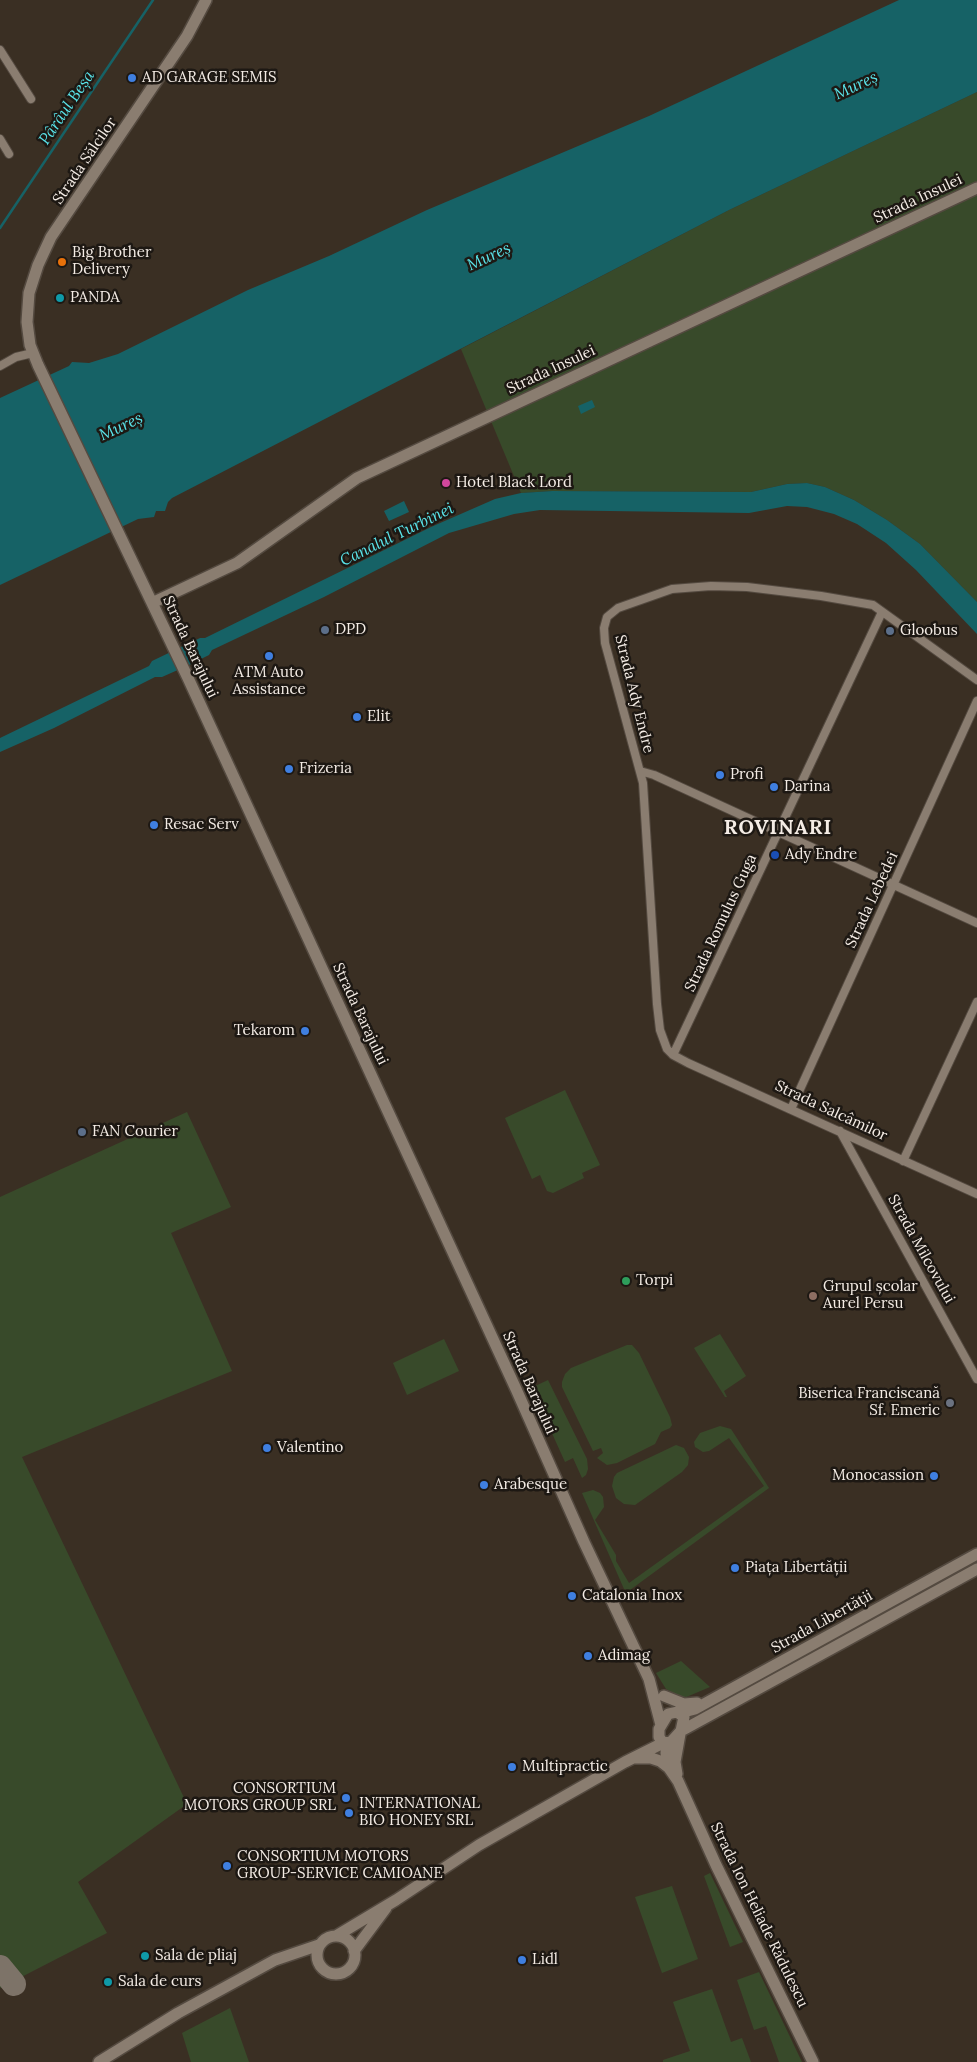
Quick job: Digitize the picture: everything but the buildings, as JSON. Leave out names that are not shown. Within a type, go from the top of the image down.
[{"type":"main road","name":"Strada Sălcilor","points":[[33,353],[27,322],[29,294],[38,265],[51,237],[187,36],[206,0]]},
{"type":"main road","name":"Strada Insulei","points":[[152,603],[237,563],[357,478],[977,188]]},
{"type":"main road","name":"Strada Barajului","points":[[33,353],[187,676],[516,1389],[584,1542],[649,1679],[662,1736]]},
{"type":"main road","name":"Strada Libertății","points":[[977,1554],[695,1709],[668,1714],[662,1736],[671,1742],[681,1732],[977,1569]]},
{"type":"main road","name":"Strada Barajului","points":[[649,1679],[678,1712]]},
{"type":"main road","points":[[664,1696],[684,1704],[695,1704],[720,1696]]},
{"type":"main road","name":"Strada Ion Heliade Rădulescu","points":[[678,1712],[684,1721],[675,1762],[678,1781]]},
{"type":"main road","points":[[336,1936],[479,1845],[628,1760],[662,1736]]},
{"type":"main road","name":"Strada Ion Heliade Rădulescu","points":[[662,1736],[669,1768],[678,1781],[716,1865],[813,2062]]},
{"type":"main road","points":[[628,1760],[651,1758],[660,1761],[669,1768]]},
{"type":"main road","points":[[354,1951],[389,1904]]},
{"type":"main road","points":[[99,2062],[178,2013],[278,1958],[319,1945],[329,1936],[344,1938],[351,1943],[354,1951],[354,1960],[347,1970],[340,1973],[332,1973],[307,1959],[294,1956],[278,1958]]},
{"type":"main road","points":[[319,1945],[316,1954],[318,1962],[323,1969]]},
{"type":"street","points":[[0,50],[31,99]]},
{"type":"street","points":[[0,139],[9,154]]},
{"type":"street","points":[[0,366],[16,356],[33,353]]},
{"type":"street","name":"Strada Ady Endre","points":[[673,1055],[668,1049],[660,1030],[645,844],[644,795],[640,771],[604,635],[608,617],[615,610],[672,589],[728,586],[776,590],[864,602],[873,604],[977,680]]},
{"type":"street","name":"Strada Romulus Guga","points":[[673,1055],[882,612]]},
{"type":"street","name":"Strada Lebedei","points":[[791,1109],[977,701]]},
{"type":"street","points":[[640,771],[654,775],[977,923]]},
{"type":"street","points":[[903,1161],[977,1002]]},
{"type":"street","name":"Strada Salcâmilor","points":[[673,1055],[977,1194]]},
{"type":"street","name":"Strada Milcovului","points":[[840,1131],[977,1379]]},
{"type":"green space","points":[[977,92],[977,602],[920,544],[887,520],[854,500],[825,487],[807,483],[787,484],[751,492],[552,491],[521,493],[461,349],[729,210]]},
{"type":"green space","points":[[565,1090],[600,1165],[582,1173],[584,1178],[553,1193],[547,1191],[540,1175],[532,1179],[505,1118]]},
{"type":"green space","points":[[187,1112],[231,1207],[171,1233],[232,1371],[22,1457],[187,1804],[78,1882],[107,1933],[0,1988],[0,1197]]},
{"type":"green space","points":[[720,1334],[746,1376],[724,1391],[727,1397],[725,1397],[694,1348]]},
{"type":"green space","points":[[444,1339],[459,1371],[407,1395],[393,1363]]},
{"type":"green space","points":[[627,1345],[632,1345],[639,1353],[670,1417],[672,1425],[661,1432],[655,1444],[617,1463],[607,1465],[597,1458],[603,1453],[601,1448],[593,1451],[562,1387],[562,1382],[565,1374],[571,1368]]},
{"type":"green space","points":[[548,1380],[587,1459],[588,1469],[586,1475],[582,1478],[573,1458],[565,1462],[541,1409],[545,1406],[541,1397],[537,1399],[531,1388]]},
{"type":"green space","points":[[720,1426],[731,1429],[769,1488],[630,1590],[624,1589],[582,1493],[593,1490],[600,1493],[603,1497],[604,1507],[595,1520],[616,1555],[616,1561],[629,1583],[764,1486],[729,1438],[709,1451],[703,1452],[695,1447],[694,1442],[700,1433]]},
{"type":"green space","points":[[676,1445],[684,1448],[689,1457],[688,1465],[682,1472],[635,1505],[624,1504],[616,1498],[612,1486],[617,1473]]},
{"type":"green space","points":[[681,1661],[710,1687],[684,1698],[666,1689],[656,1673]]},
{"type":"green space","points":[[710,1873],[743,1942],[730,1947],[704,1876]]},
{"type":"green space","points":[[672,1886],[698,1959],[662,1973],[635,1897]]},
{"type":"green space","points":[[759,1972],[802,2062],[779,2062],[766,2026],[754,2030],[737,1980]]},
{"type":"green space","points":[[712,1989],[731,2042],[742,2038],[751,2062],[663,2062],[663,2060],[690,2051],[673,2002]]},
{"type":"green space","points":[[230,2008],[249,2062],[191,2062],[182,2033]]},
{"type":"water","name":"Mureș","points":[[899,0],[977,0],[977,92],[729,210],[172,498],[168,502],[165,511],[156,511],[154,517],[138,519],[0,585],[0,398],[69,366],[72,362],[89,363],[118,354],[248,290],[329,256],[427,210],[649,116]]},
{"type":"water","points":[[592,400],[595,407],[581,414],[578,406]]},
{"type":"water","name":"Canalul Turbinei","points":[[807,483],[825,487],[854,500],[887,520],[920,544],[977,602],[977,634],[916,570],[886,543],[857,524],[834,514],[807,507],[787,506],[749,513],[540,510],[514,514],[449,533],[324,597],[212,650],[209,655],[189,665],[162,677],[155,677],[54,728],[0,752],[0,738],[149,666],[152,661],[200,638],[205,638],[431,527],[495,499],[521,493],[552,491],[751,492],[787,484]]},
{"type":"water","points":[[404,501],[409,512],[389,521],[384,511]]},
{"type":"waterway","name":"Pârâul Beșa","points":[[0,228],[153,0]]},
{"type":"taxiway","points":[[0,1967],[14,1984]]},
{"type":"place","name":"AD GARAGE SEMIS","points":[[132,78]]},
{"type":"place","name":"Big Brother Delivery","points":[[62,262]]},
{"type":"place","name":"PANDA","points":[[60,298]]},
{"type":"place","name":"Hotel Black Lord","points":[[446,483]]},
{"type":"place","name":"DPD","points":[[325,630]]},
{"type":"place","name":"Gloobus","points":[[890,631]]},
{"type":"place","name":"ATM Auto Assistance","points":[[269,656]]},
{"type":"place","name":"Elit","points":[[357,717]]},
{"type":"place","name":"Frizeria","points":[[289,769]]},
{"type":"place","name":"Profi","points":[[720,775]]},
{"type":"place","name":"Darina","points":[[774,787]]},
{"type":"place","name":"Resac Serv","points":[[154,825]]},
{"type":"place","name":"Ady Endre","points":[[775,855]]},
{"type":"place","name":"Tekarom","points":[[305,1031]]},
{"type":"place","name":"FAN Courier","points":[[82,1132]]},
{"type":"place","name":"Torpi","points":[[626,1281]]},
{"type":"place","name":"Grupul școlar Aurel Persu","points":[[813,1296]]},
{"type":"place","name":"Biserica Franciscană Sf. Emeric","points":[[950,1403]]},
{"type":"place","name":"Valentino","points":[[267,1448]]},
{"type":"place","name":"Monocassion","points":[[934,1476]]},
{"type":"place","name":"Arabesque","points":[[484,1485]]},
{"type":"place","name":"Piața Libertății","points":[[735,1568]]},
{"type":"place","name":"Catalonia Inox","points":[[572,1596]]},
{"type":"place","name":"Adimag","points":[[588,1656]]},
{"type":"place","name":"Multipractic","points":[[512,1767]]},
{"type":"place","name":"CONSORTIUM MOTORS GROUP SRL","points":[[346,1798]]},
{"type":"place","name":"INTERNATIONAL BIO HONEY SRL","points":[[349,1813]]},
{"type":"place","name":"CONSORTIUM MOTORS GROUP-SERVICE CAMIOANE","points":[[227,1866]]},
{"type":"place","name":"Sala de pliaj","points":[[145,1956]]},
{"type":"place","name":"Lidl","points":[[522,1960]]},
{"type":"place","name":"Sala de curs","points":[[108,1982]]},
{"type":"district","name":"ROVINARI","points":[[778,828]]}]
